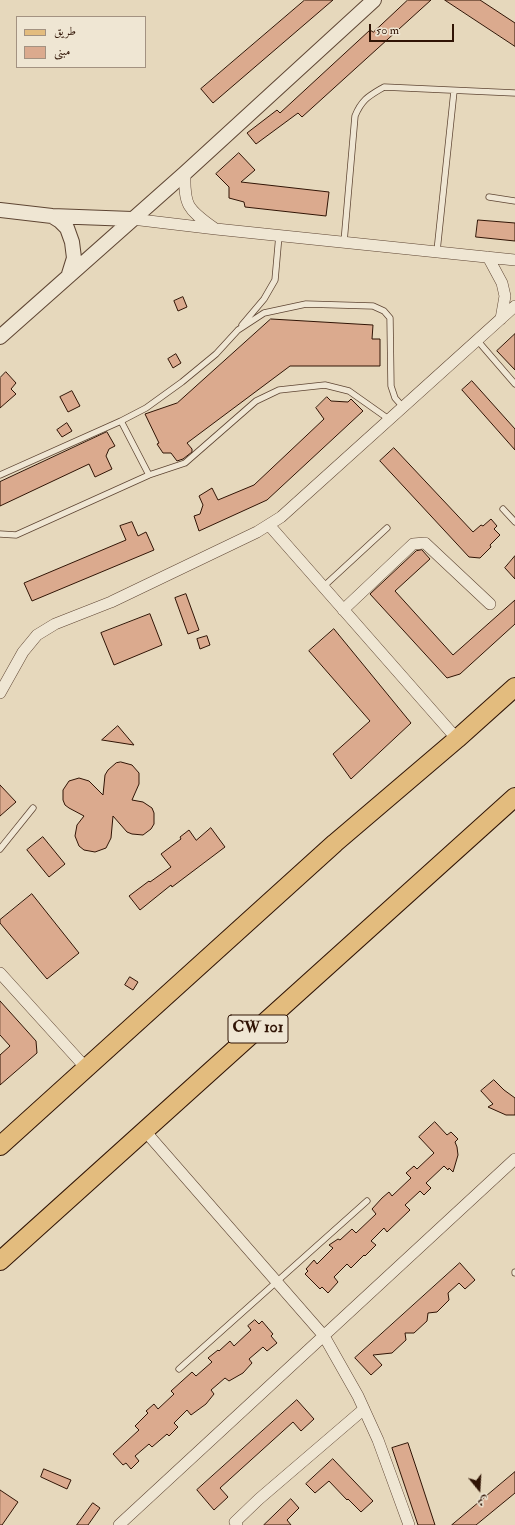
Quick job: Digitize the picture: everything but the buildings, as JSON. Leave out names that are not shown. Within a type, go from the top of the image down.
[{"type":"main road","points":[[0,1146],[329,848],[457,739],[515,687]]},
{"type":"main road","name":"CW 101","points":[[0,1261],[515,797]]},
{"type":"street","points":[[0,337],[185,173],[374,0]]},
{"type":"street","points":[[185,173],[185,194],[190,208],[216,229]]},
{"type":"street","points":[[0,210],[52,216],[132,219],[515,260]]},
{"type":"street","points":[[52,216],[67,228],[72,242],[74,258],[68,276]]},
{"type":"street","points":[[488,257],[502,283],[505,296],[501,319]]},
{"type":"street","points":[[0,693],[23,652],[37,635],[54,624],[111,602],[257,532],[281,517],[515,306]]},
{"type":"street","points":[[269,525],[457,739]]},
{"type":"street","points":[[343,610],[413,544],[419,543],[425,543],[490,604]]},
{"type":"street","points":[[0,973],[86,1068]]},
{"type":"street","points":[[145,1131],[324,1336],[358,1396],[378,1440],[409,1525]]},
{"type":"street","points":[[119,1525],[515,1159]]},
{"type":"street","points":[[234,1524],[259,1499],[364,1409]]},
{"type":"lane","points":[[344,242],[355,116],[359,107],[366,98],[384,87],[515,93]]},
{"type":"lane","points":[[437,251],[454,90]]},
{"type":"lane","points":[[489,197],[515,201]]},
{"type":"lane","points":[[0,475],[121,421],[146,408],[182,382],[216,354],[264,299],[275,280],[280,236]]},
{"type":"lane","points":[[238,330],[264,313],[306,304],[373,306],[384,311],[390,318],[391,386],[394,398],[404,407]]},
{"type":"lane","points":[[477,340],[515,384]]},
{"type":"lane","points":[[0,534],[16,534],[149,475],[185,463],[256,401],[278,390],[325,384],[349,391],[390,420]]},
{"type":"lane","points":[[121,421],[149,475]]},
{"type":"lane","points":[[503,509],[515,522]]},
{"type":"lane","points":[[323,587],[387,528]]},
{"type":"lane","points":[[0,849],[33,808]]},
{"type":"lane","points":[[178,1369],[367,1201]]}]
